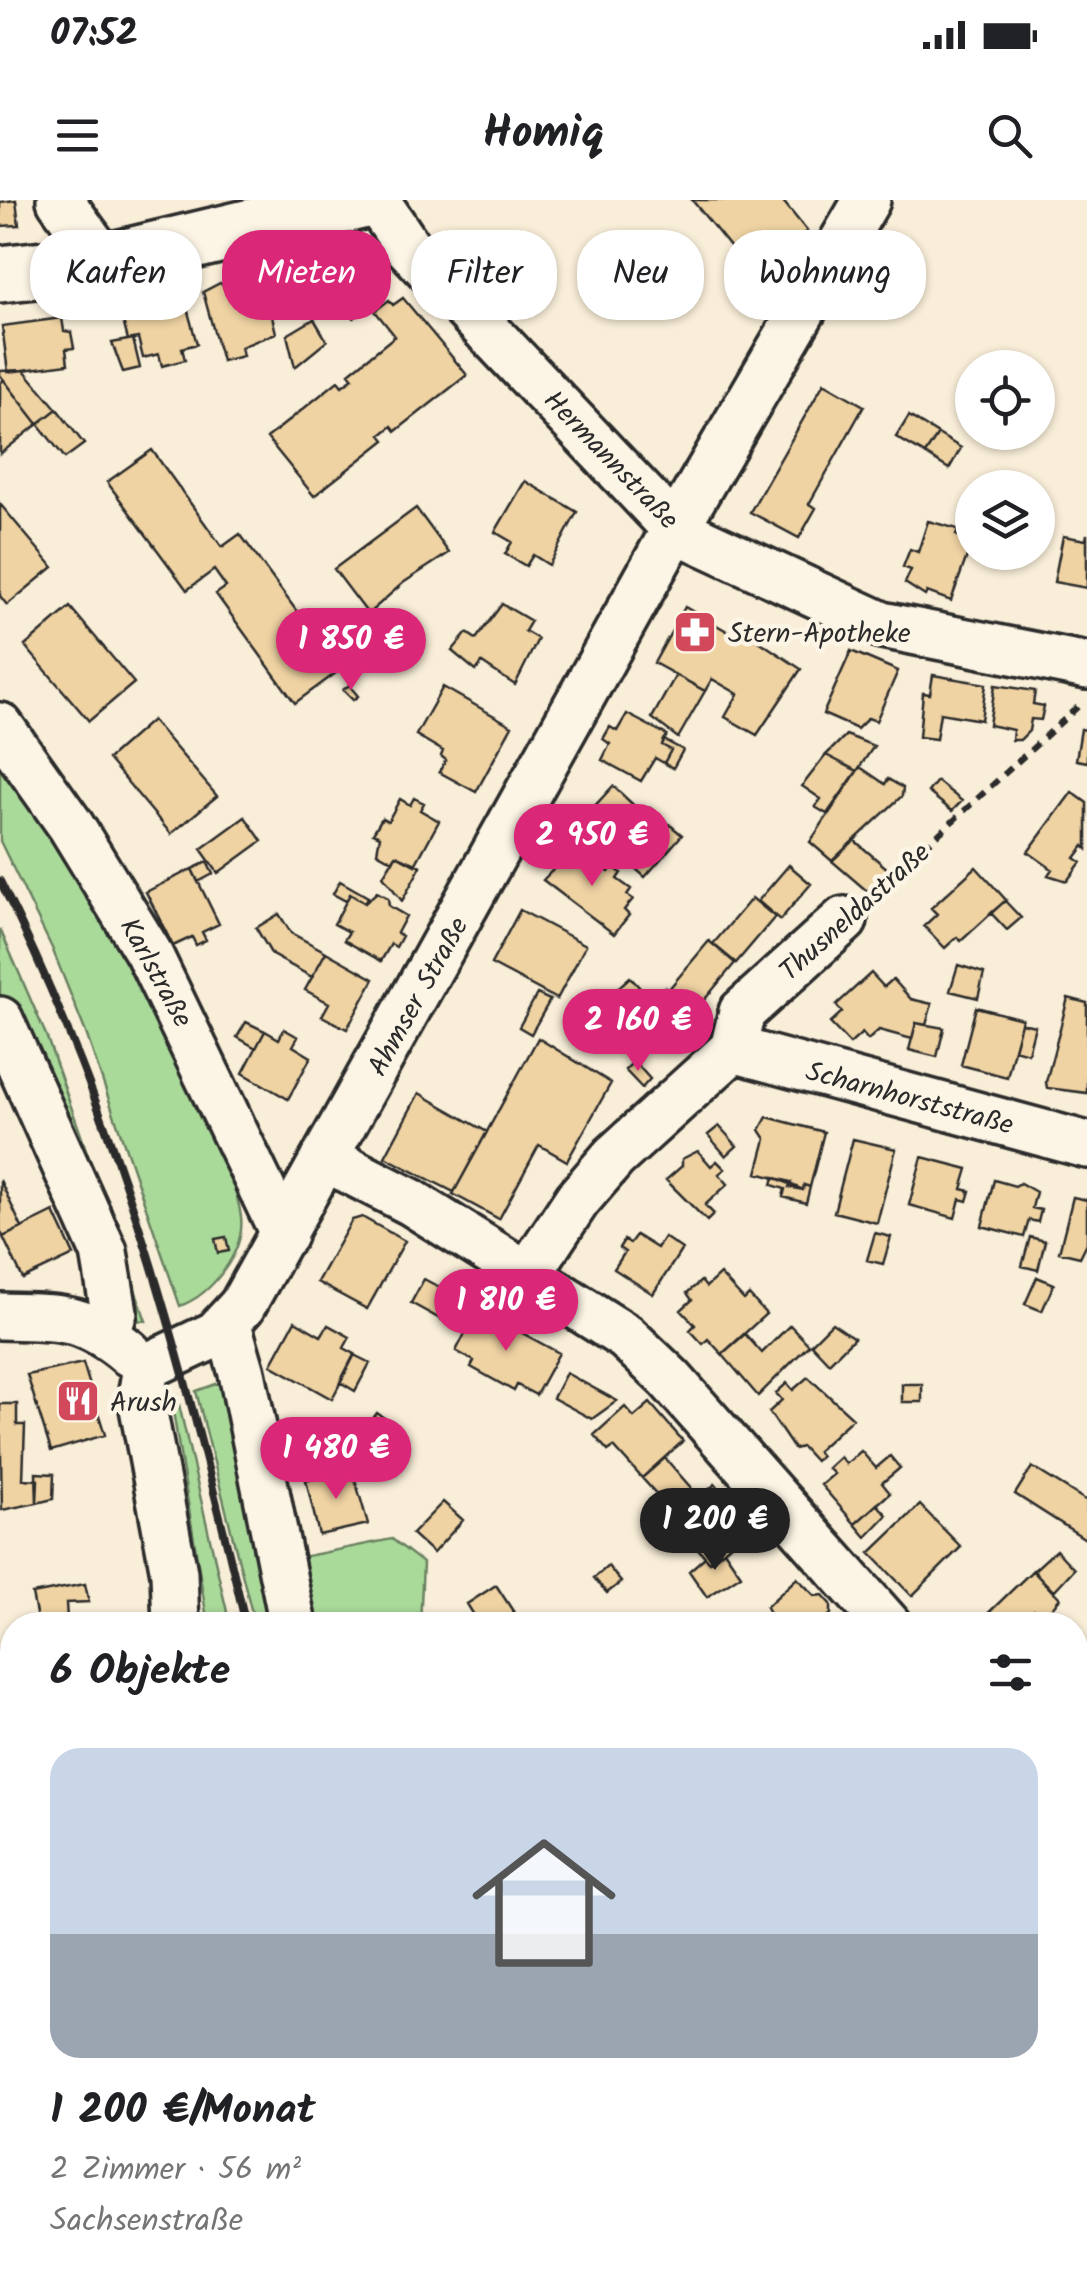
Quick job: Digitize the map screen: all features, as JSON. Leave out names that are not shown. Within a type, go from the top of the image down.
[{"type":"main road","points":[[202,239],[365,200]]},
{"type":"main road","points":[[0,274],[30,271]]},
{"type":"street","points":[[60,200],[82,230]]},
{"type":"street","name":"Hermannstraße","points":[[376,200],[407,246],[674,528],[882,626],[1087,666]]},
{"type":"street","name":"Ahmser Straße","points":[[228,1324],[284,1235],[674,528],[867,200]]},
{"type":"street","name":"Karlstraße","points":[[0,726],[70,826],[148,952],[284,1235]]},
{"type":"street","name":"Thusneldastraße","points":[[528,1274],[577,1200],[614,1157],[733,1050],[742,1012],[844,920]]},
{"type":"street","points":[[0,1020],[104,1252],[114,1312],[107,1333]]},
{"type":"street","name":"Scharnhorststraße","points":[[733,1050],[1087,1144]]},
{"type":"street","points":[[327,1158],[528,1274],[626,1337],[659,1368],[876,1612]]},
{"type":"street","points":[[0,1316],[65,1318],[107,1333],[146,1367]]},
{"type":"street","points":[[146,1367],[228,1324],[242,1373],[289,1612]]},
{"type":"street","points":[[146,1367],[141,1397],[174,1573],[176,1612]]},
{"type":"path","name":"Thusneldastraße","points":[[844,920],[1087,698]]},
{"type":"green space","points":[[0,763],[131,972],[177,1059],[234,1189],[241,1230],[232,1257],[204,1292],[180,1306],[86,1033],[52,948],[0,841]]},
{"type":"green space","points":[[0,929],[46,1035],[146,1321],[131,1320],[69,1146],[0,997]]},
{"type":"green space","points":[[219,1383],[276,1612],[252,1612],[196,1391]]},
{"type":"green space","points":[[177,1396],[227,1612],[206,1612],[172,1405]]},
{"type":"green space","points":[[392,1539],[423,1563],[421,1612],[298,1612],[287,1560]]},
{"type":"building","points":[[16,200],[19,225],[0,226],[0,202]]},
{"type":"building","points":[[692,200],[782,200],[806,230],[724,230],[724,239]]},
{"type":"building","points":[[220,283],[222,320],[273,320],[276,333],[241,347],[243,356],[222,361],[203,292]]},
{"type":"building","points":[[403,298],[411,308],[411,320],[421,320],[467,375],[396,431],[392,426],[381,435],[385,440],[314,496],[267,438],[338,381],[342,386],[353,378],[349,373],[395,336],[382,320],[391,320],[391,302],[393,305]]},
{"type":"building","points":[[62,320],[64,331],[71,332],[74,348],[66,349],[68,364],[8,372],[2,326]]},
{"type":"building","points":[[123,320],[190,320],[197,344],[182,348],[185,360],[162,366],[159,354],[143,358],[138,338],[128,340]]},
{"type":"building","points":[[315,320],[327,341],[295,367],[287,335]]},
{"type":"building","points":[[133,339],[140,368],[123,372],[112,343]]},
{"type":"building","points":[[24,370],[57,409],[38,424],[0,375],[0,371]]},
{"type":"building","points":[[4,380],[38,424],[0,454],[0,383]]},
{"type":"building","points":[[824,383],[864,406],[809,504],[816,508],[799,538],[750,512]]},
{"type":"building","points":[[57,409],[84,444],[65,458],[38,424]]},
{"type":"building","points":[[909,416],[938,434],[925,454],[896,437]]},
{"type":"building","points":[[938,434],[960,450],[949,469],[925,454]]},
{"type":"building","points":[[152,450],[222,547],[240,534],[340,670],[295,703],[216,594],[226,587],[214,570],[187,590],[107,482]]},
{"type":"building","points":[[525,481],[577,512],[549,565],[533,555],[526,566],[505,554],[512,542],[495,532]]},
{"type":"building","points":[[0,504],[53,567],[7,605],[0,596]]},
{"type":"building","points":[[416,508],[449,553],[403,583],[368,614],[334,569]]},
{"type":"building","points":[[928,521],[955,528],[955,570],[962,570],[951,601],[927,592],[925,596],[905,583],[911,570],[903,567],[910,549],[918,552]]},
{"type":"building","points":[[1087,534],[1087,588],[1054,582],[1063,536],[1086,540]]},
{"type":"building","points":[[502,604],[531,621],[525,631],[538,639],[515,685],[482,663],[476,671],[452,651],[467,633],[476,639]]},
{"type":"building","points":[[70,607],[134,683],[89,721],[25,646]]},
{"type":"building","points":[[685,607],[734,635],[738,627],[801,669],[757,735],[725,717],[738,694],[712,679],[705,691],[654,663]]},
{"type":"building","points":[[851,651],[898,671],[876,721],[868,718],[857,729],[823,714]]},
{"type":"building","points":[[676,675],[705,691],[678,738],[652,718]]},
{"type":"building","points":[[933,675],[986,684],[981,720],[940,713],[936,739],[919,737],[923,693],[930,694]]},
{"type":"building","points":[[349,685],[358,696],[353,700],[343,690]]},
{"type":"building","points":[[995,685],[1035,691],[1033,704],[1044,706],[1041,720],[1031,719],[1029,731],[1020,740],[1012,740],[1013,730],[989,725]]},
{"type":"building","points":[[443,687],[512,726],[476,792],[439,772],[446,760],[441,756],[443,751],[416,735]]},
{"type":"building","points":[[627,714],[667,735],[662,745],[671,750],[664,763],[655,758],[641,781],[602,760],[610,744],[603,739],[610,727],[617,731]]},
{"type":"building","points":[[152,720],[217,796],[171,834],[108,759]]},
{"type":"building","points":[[1081,729],[1087,730],[1087,762],[1076,760]]},
{"type":"building","points":[[846,735],[874,746],[857,771],[826,755]]},
{"type":"building","points":[[664,740],[683,750],[673,768],[664,763],[671,750],[662,745]]},
{"type":"building","points":[[826,755],[857,771],[827,814],[815,807],[821,799],[802,786]]},
{"type":"building","points":[[860,767],[885,784],[888,779],[903,788],[902,796],[832,861],[810,842]]},
{"type":"building","points":[[937,781],[962,801],[952,811],[928,792]]},
{"type":"building","points":[[613,786],[644,815],[650,808],[682,835],[645,877],[581,821]]},
{"type":"building","points":[[1072,792],[1087,803],[1087,849],[1084,846],[1075,858],[1081,862],[1067,881],[1048,875],[1052,869],[1028,852]]},
{"type":"building","points":[[414,798],[424,803],[420,810],[439,821],[415,865],[396,855],[393,861],[377,852],[380,836],[373,833],[382,818],[388,821],[400,799],[410,805]]},
{"type":"building","points":[[245,817],[262,841],[218,873],[201,849]]},
{"type":"building","points":[[854,840],[889,870],[867,891],[832,861]]},
{"type":"building","points":[[576,846],[609,872],[613,866],[621,873],[617,879],[631,889],[627,895],[633,899],[624,910],[629,915],[614,934],[543,880]]},
{"type":"building","points":[[396,855],[421,866],[402,901],[383,876]]},
{"type":"building","points":[[207,862],[213,874],[198,882],[192,869]]},
{"type":"building","points":[[789,865],[811,884],[780,920],[758,901]]},
{"type":"building","points":[[976,867],[1006,900],[961,941],[957,937],[945,948],[924,926],[937,914],[931,908]]},
{"type":"building","points":[[192,869],[219,924],[202,932],[206,940],[196,945],[192,937],[173,946],[146,892]]},
{"type":"building","points":[[340,881],[368,897],[365,903],[350,894],[346,901],[333,894]]},
{"type":"building","points":[[377,892],[388,898],[389,906],[406,916],[397,933],[402,936],[396,947],[391,944],[381,961],[344,940],[349,932],[334,924],[350,894],[365,903]]},
{"type":"building","points":[[752,898],[775,917],[736,963],[713,944]]},
{"type":"building","points":[[1005,901],[1021,918],[1007,930],[991,913]]},
{"type":"building","points":[[520,910],[586,945],[557,999],[491,964]]},
{"type":"building","points":[[279,914],[291,933],[326,952],[312,977],[272,955],[256,928]]},
{"type":"building","points":[[709,941],[735,963],[695,1011],[668,990]]},
{"type":"building","points":[[326,952],[374,979],[347,1029],[322,1016],[329,1003],[305,990]]},
{"type":"building","points":[[958,965],[984,973],[978,998],[950,991]]},
{"type":"building","points":[[871,973],[884,987],[893,979],[911,999],[932,1004],[926,1025],[916,1023],[912,1039],[879,1030],[868,1040],[862,1033],[850,1044],[830,1023],[842,1012],[836,1005]]},
{"type":"building","points":[[630,977],[661,1011],[657,1015],[670,1029],[649,1048],[616,1021],[608,1028],[592,1011]]},
{"type":"building","points":[[665,987],[715,1027],[702,1039],[654,1001]]},
{"type":"building","points":[[537,994],[550,1000],[531,1034],[519,1027]]},
{"type":"building","points":[[1068,998],[1087,1003],[1087,1093],[1047,1088]]},
{"type":"building","points":[[976,1007],[1022,1019],[1007,1077],[961,1065]]},
{"type":"building","points":[[246,1022],[265,1031],[256,1048],[237,1037]]},
{"type":"building","points":[[916,1023],[944,1028],[937,1057],[909,1050]]},
{"type":"building","points":[[1021,1023],[1035,1026],[1028,1053],[1014,1049]]},
{"type":"building","points":[[284,1029],[298,1037],[293,1046],[311,1057],[288,1099],[243,1073],[265,1031],[279,1039]]},
{"type":"building","points":[[538,1038],[611,1083],[567,1161],[539,1145],[499,1219],[453,1194]]},
{"type":"building","points":[[634,1061],[650,1079],[642,1088],[625,1070]]},
{"type":"building","points":[[419,1093],[487,1132],[454,1192],[385,1157]]},
{"type":"building","points":[[767,1117],[824,1132],[810,1187],[789,1187],[791,1182],[757,1173],[766,1139],[760,1130]]},
{"type":"building","points":[[719,1126],[737,1146],[726,1156],[708,1135]]},
{"type":"building","points":[[853,1139],[896,1149],[877,1223],[834,1212]]},
{"type":"building","points":[[698,1151],[711,1166],[717,1161],[725,1169],[719,1174],[728,1184],[705,1205],[714,1214],[707,1221],[666,1180],[682,1166],[682,1159]]},
{"type":"building","points":[[922,1157],[968,1169],[962,1189],[970,1191],[967,1201],[960,1199],[955,1218],[909,1205]]},
{"type":"building","points":[[774,1177],[803,1190],[804,1185],[810,1187],[806,1203],[783,1197],[785,1189],[772,1185]]},
{"type":"building","points":[[0,1180],[22,1228],[3,1237],[0,1230]]},
{"type":"building","points":[[994,1180],[1015,1186],[1020,1183],[1036,1192],[1032,1208],[1041,1210],[1038,1222],[1029,1220],[1024,1237],[982,1226]]},
{"type":"building","points":[[1073,1197],[1087,1200],[1087,1243],[1080,1257],[1059,1252]]},
{"type":"building","points":[[54,1212],[74,1255],[23,1279],[3,1237]]},
{"type":"building","points":[[362,1217],[405,1241],[367,1309],[317,1282],[352,1220]]},
{"type":"building","points":[[875,1233],[891,1237],[883,1264],[867,1260]]},
{"type":"building","points":[[636,1235],[657,1248],[664,1237],[682,1249],[653,1294],[614,1269],[625,1252],[619,1248],[624,1240],[630,1243]]},
{"type":"building","points":[[226,1237],[229,1251],[218,1253],[215,1239]]},
{"type":"building","points":[[1030,1237],[1045,1241],[1038,1270],[1022,1266]]},
{"type":"building","points":[[720,1274],[744,1300],[749,1295],[766,1314],[722,1354],[708,1339],[703,1344],[690,1330],[695,1325],[681,1310],[692,1300],[687,1293],[701,1281],[706,1287]]},
{"type":"building","points":[[1037,1277],[1054,1284],[1042,1311],[1025,1304]]},
{"type":"building","points":[[424,1279],[463,1300],[451,1325],[411,1303]]},
{"type":"building","points":[[478,1309],[559,1353],[536,1395],[517,1385],[514,1391],[471,1367],[474,1361],[456,1351]]},
{"type":"building","points":[[295,1321],[321,1336],[328,1325],[350,1337],[344,1348],[355,1354],[332,1399],[271,1365]]},
{"type":"building","points":[[832,1323],[854,1338],[829,1363],[811,1344]]},
{"type":"building","points":[[790,1325],[809,1345],[758,1396],[722,1354],[745,1334],[762,1353]]},
{"type":"building","points":[[354,1355],[370,1363],[355,1391],[340,1382]]},
{"type":"building","points":[[83,1363],[105,1435],[51,1451],[27,1375]]},
{"type":"building","points":[[566,1373],[617,1401],[592,1419],[553,1398]]},
{"type":"building","points":[[808,1377],[853,1418],[817,1451],[821,1456],[815,1461],[802,1447],[794,1449],[769,1412],[782,1400],[776,1393],[787,1383],[793,1390]]},
{"type":"building","points":[[902,1384],[922,1384],[922,1402],[902,1402]]},
{"type":"building","points":[[650,1403],[683,1441],[642,1478],[614,1447],[608,1451],[594,1435],[625,1407],[634,1417]]},
{"type":"building","points":[[0,1404],[17,1404],[17,1425],[25,1425],[23,1479],[38,1480],[37,1503],[2,1510]]},
{"type":"building","points":[[377,1413],[400,1429],[380,1456],[358,1439]]},
{"type":"building","points":[[324,1450],[328,1469],[333,1467],[334,1473],[306,1480],[301,1456]]},
{"type":"building","points":[[861,1451],[876,1468],[890,1456],[900,1468],[882,1483],[890,1493],[855,1524],[821,1485],[834,1474],[828,1468],[840,1457],[846,1464]]},
{"type":"building","points":[[665,1458],[692,1489],[670,1509],[642,1478]]},
{"type":"building","points":[[1032,1467],[1087,1501],[1087,1540],[1015,1494]]},
{"type":"building","points":[[352,1469],[368,1524],[319,1535],[306,1480]]},
{"type":"building","points":[[36,1473],[54,1474],[53,1499],[37,1503]]},
{"type":"building","points":[[715,1484],[737,1510],[742,1505],[751,1515],[746,1520],[752,1526],[710,1562],[673,1521]]},
{"type":"building","points":[[443,1502],[463,1520],[433,1553],[412,1534]]},
{"type":"building","points":[[877,1504],[887,1515],[866,1537],[855,1524]]},
{"type":"building","points":[[920,1505],[961,1547],[912,1596],[870,1553]]},
{"type":"building","points":[[724,1550],[741,1575],[707,1597],[689,1571],[705,1557],[710,1562]]},
{"type":"building","points":[[1056,1550],[1074,1569],[1053,1592],[1033,1571]]},
{"type":"building","points":[[608,1566],[621,1582],[607,1593],[594,1578]]},
{"type":"building","points":[[1033,1570],[1060,1598],[1049,1612],[989,1612]]},
{"type":"building","points":[[797,1578],[815,1596],[823,1595],[831,1604],[831,1612],[768,1612],[766,1607]]},
{"type":"building","points":[[85,1584],[89,1602],[66,1603],[67,1612],[36,1612],[32,1594]]},
{"type":"building","points":[[496,1585],[514,1612],[472,1612],[467,1604]]},
{"type":"railway","points":[[0,881],[80,1060],[114,1152],[173,1340],[243,1612]]},
{"type":"place","name":"Stern-Apotheke","points":[[695,632]]},
{"type":"place","name":"Arush","points":[[78,1401]]}]
